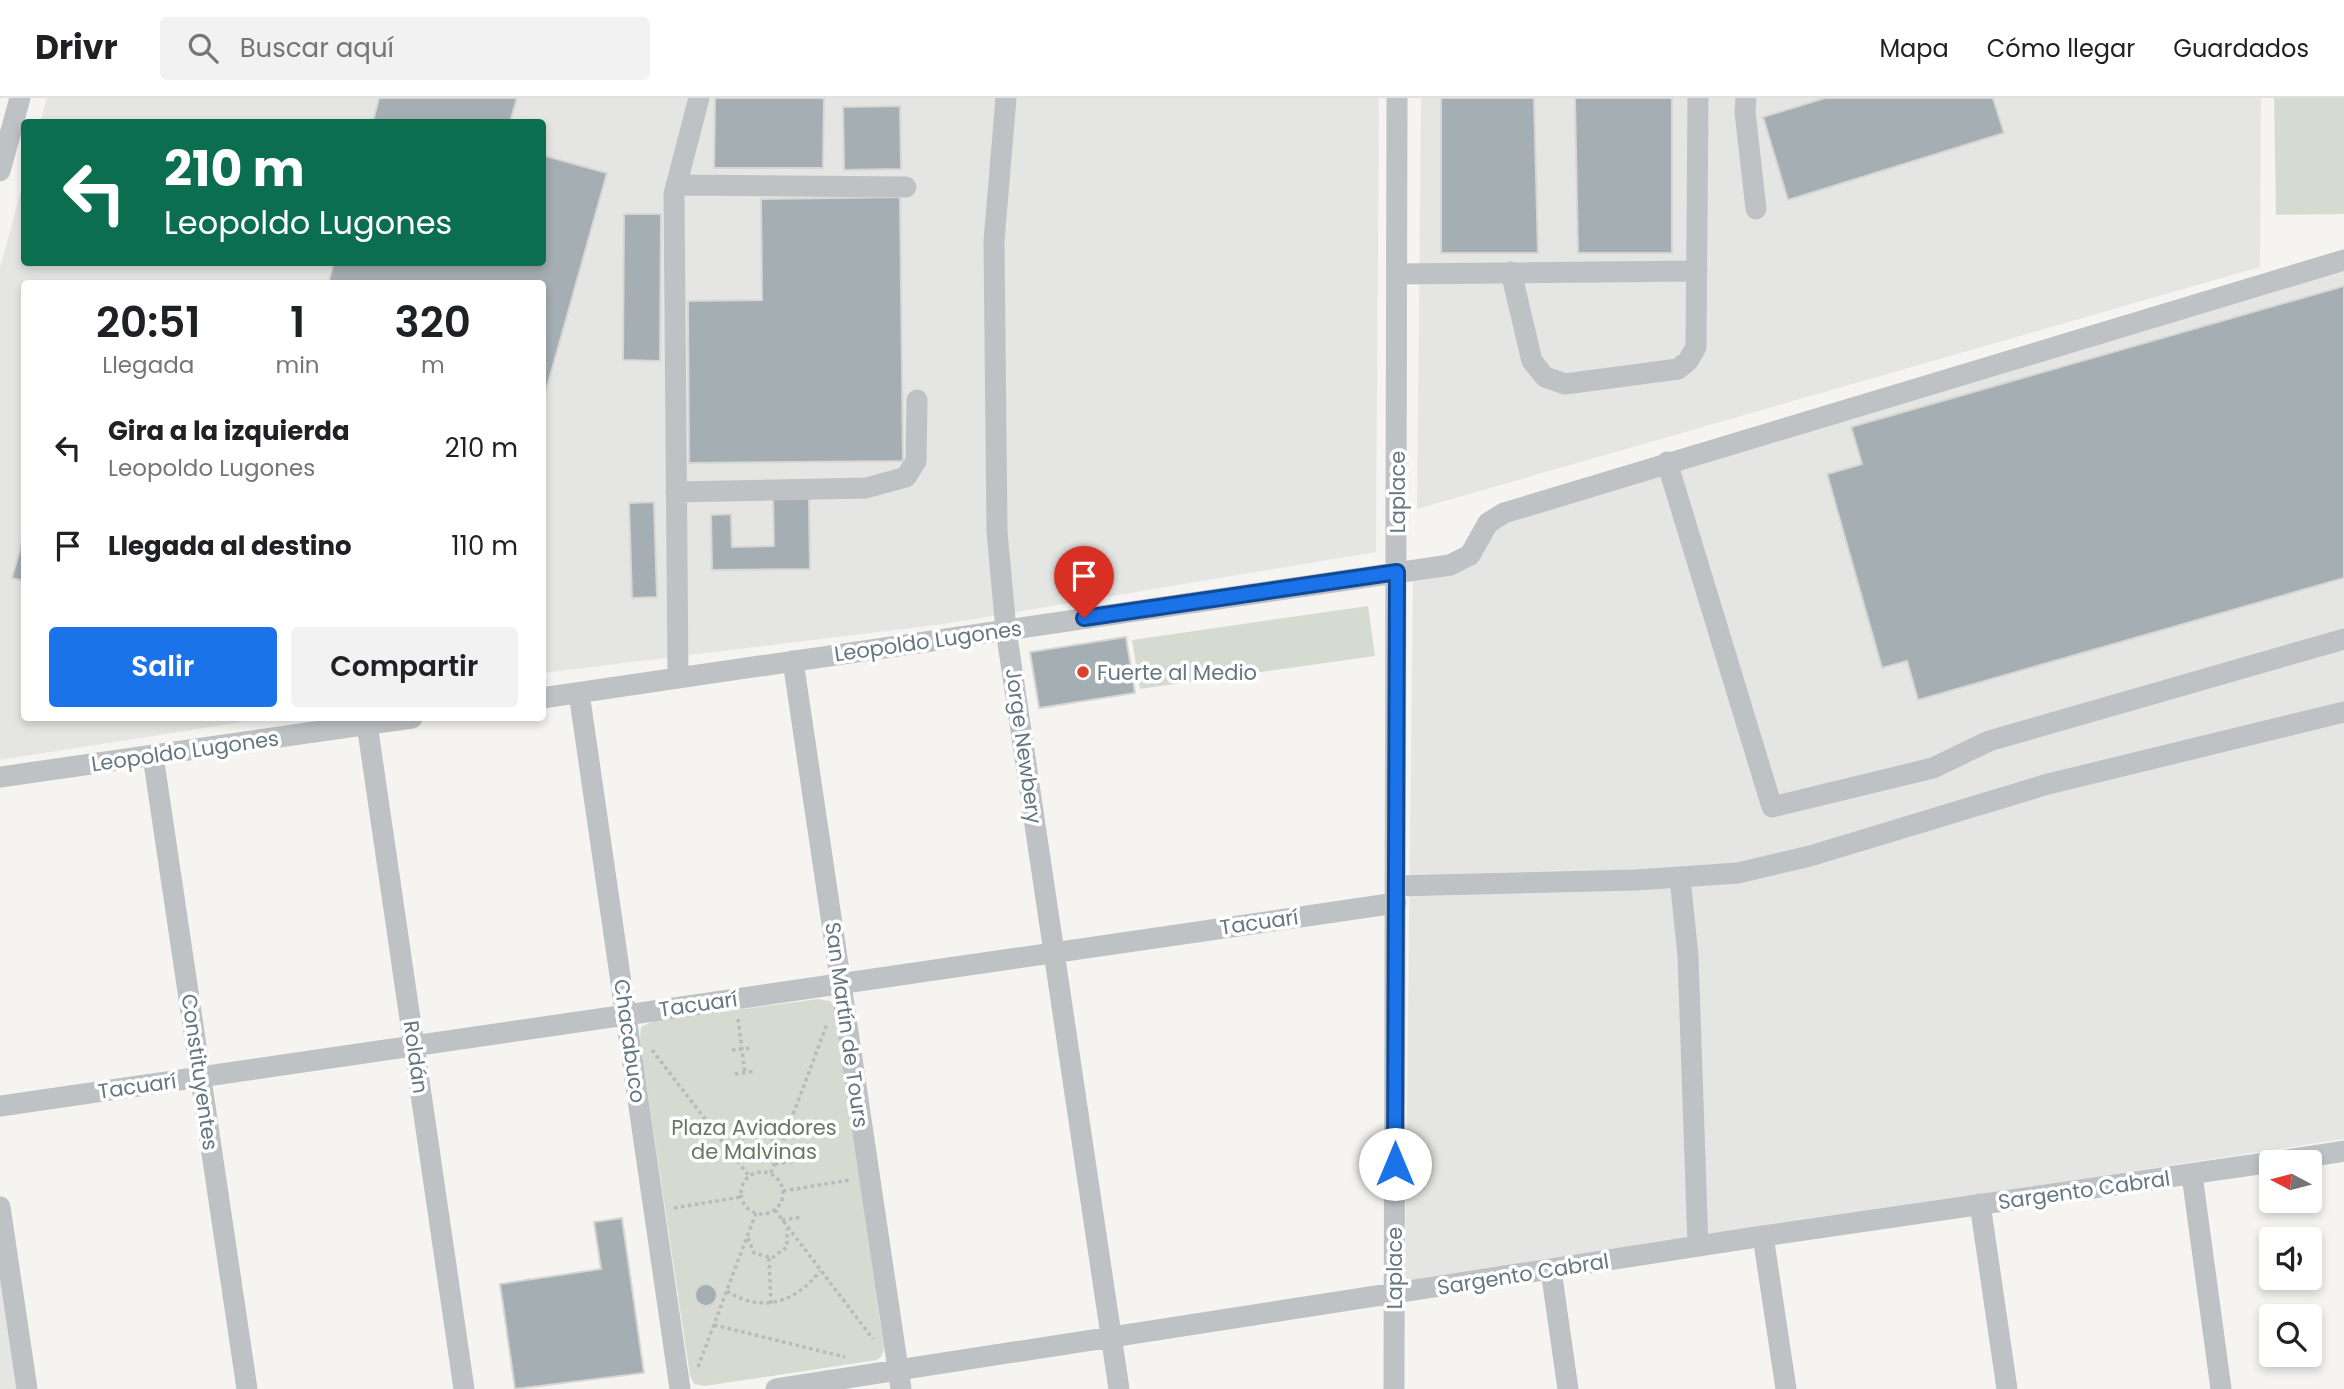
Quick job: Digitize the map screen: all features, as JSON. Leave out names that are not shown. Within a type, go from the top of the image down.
[{"type":"street","points":[[0,171],[20,98]]},
{"type":"street","points":[[678,678],[674,194],[699,98]]},
{"type":"street","name":"Jorge Newbery","points":[[1006,98],[994,241],[997,532],[1006,630],[1119,1389]]},
{"type":"street","name":"Laplace","points":[[1394,1389],[1397,98]]},
{"type":"street","points":[[1511,272],[1532,361],[1545,377],[1565,384],[1678,369],[1688,361],[1696,347],[1698,98]]},
{"type":"street","points":[[1746,98],[1756,209]]},
{"type":"street","points":[[676,185],[906,187]]},
{"type":"street","name":"Leopoldo Lugones","points":[[546,697],[1450,565],[1470,555],[1488,523],[1504,513],[2344,260]]},
{"type":"street","points":[[1397,274],[1697,271]]},
{"type":"street","points":[[676,492],[866,488],[906,477],[916,461],[917,400]]},
{"type":"street","points":[[1667,462],[1772,807],[1933,768],[1989,741],[2344,639]]},
{"type":"street","name":"San Martín de Tours","points":[[793,661],[899,1380]]},
{"type":"street","name":"Chacabuco","points":[[579,693],[654,1211],[688,1383]]},
{"type":"street","name":"Tacuarí","points":[[0,1106],[1054,952],[1396,895],[1738,873],[1810,856],[2048,784],[2344,712]]},
{"type":"street","name":"Leopoldo Lugones","points":[[0,778],[390,721]]},
{"type":"street","name":"Roldán","points":[[367,724],[464,1389]]},
{"type":"street","name":"Constituyentes","points":[[153,756],[247,1389]]},
{"type":"street","points":[[1681,878],[1688,956],[1698,1246]]},
{"type":"street","name":"Sargento Cabral","points":[[2322,1154],[2344,1151]]},
{"type":"street","name":"Sargento Cabral","points":[[776,1389],[899,1380],[1111,1338],[1763,1236],[2259,1164]]},
{"type":"street","points":[[2192,1175],[2221,1389]]},
{"type":"street","points":[[1980,1204],[2007,1389]]},
{"type":"street","points":[[0,1207],[27,1389]]},
{"type":"street","points":[[1763,1236],[1786,1389]]},
{"type":"street","points":[[1551,1270],[1568,1389]]},
{"type":"path","points":[[735,999],[745,1073]]},
{"type":"path","points":[[771,1173],[827,1022]]},
{"type":"path","points":[[650,1046],[749,1176]]},
{"type":"path","points":[[732,1050],[751,1048]]},
{"type":"path","points":[[734,1074],[755,1071]]},
{"type":"path","points":[[737,1161],[740,1141],[755,1131],[772,1138],[777,1157]]},
{"type":"path","points":[[774,1164],[797,1161]]},
{"type":"path","points":[[758,1172],[771,1173],[778,1178],[783,1191],[782,1200],[775,1210],[756,1213],[745,1206],[741,1198],[741,1187],[749,1176],[758,1172]]},
{"type":"path","points":[[783,1191],[869,1177]]},
{"type":"path","points":[[654,1211],[741,1198]]},
{"type":"path","points":[[775,1210],[875,1341]]},
{"type":"path","points":[[688,1383],[714,1325],[756,1213]]},
{"type":"path","points":[[782,1220],[803,1217]]},
{"type":"path","points":[[747,1236],[754,1253],[769,1258],[778,1256],[787,1247],[787,1227]]},
{"type":"path","points":[[769,1258],[771,1304]]},
{"type":"path","points":[[727,1291],[746,1301],[771,1304],[801,1291],[820,1271]]},
{"type":"path","points":[[714,1325],[846,1357]]},
{"type":"shaded area","points":[[47,98],[1379,98],[1376,552],[944,624],[546,673],[546,280],[21,280],[21,721],[248,721],[0,760],[0,268],[21,190],[21,266],[546,266],[546,119],[41,119]]},
{"type":"shaded area","points":[[1421,98],[2261,98],[2260,267],[1417,509]]},
{"type":"shaded area","points":[[2344,260],[2344,1139],[1405,1281],[1413,570],[1450,565],[1488,523]]},
{"type":"shaded area","points":[[0,1274],[19,1389],[0,1389]]},
{"type":"green space","points":[[2274,98],[2344,98],[2344,214],[2276,215]]},
{"type":"green space","points":[[1368,606],[1375,656],[1140,689],[1132,640]]},
{"type":"green space","name":"Plaza Aviadores de Malvinas","points":[[818,999],[830,1001],[835,1008],[884,1348],[882,1356],[877,1360],[705,1386],[694,1384],[690,1376],[640,1040],[641,1027],[653,1021]]},
{"type":"building","points":[[379,98],[517,98],[511,119],[374,119]]},
{"type":"building","points":[[715,98],[824,98],[823,168],[714,168]]},
{"type":"building","points":[[1441,98],[1534,98],[1538,253],[1441,253]]},
{"type":"building","points":[[1575,98],[1672,98],[1672,253],[1578,253]]},
{"type":"building","points":[[1825,98],[1993,98],[2004,133],[1788,200],[1763,117]]},
{"type":"building","points":[[900,106],[901,169],[844,170],[843,107]]},
{"type":"building","points":[[546,156],[607,173],[546,391],[546,280],[329,280],[333,266],[546,266]]},
{"type":"building","points":[[900,197],[903,461],[689,463],[688,301],[762,300],[761,199]]},
{"type":"building","points":[[624,214],[661,214],[660,361],[623,360]]},
{"type":"building","points":[[2344,286],[2344,578],[1918,700],[1907,661],[1882,668],[1827,474],[1862,464],[1851,427]]},
{"type":"building","points":[[809,498],[810,569],[712,570],[711,515],[731,514],[732,547],[774,546],[773,499]]},
{"type":"building","points":[[654,502],[657,597],[632,598],[629,503]]},
{"type":"building","points":[[21,546],[21,580],[12,578]]},
{"type":"building","name":"Fuerte al Medio","points":[[1126,637],[1135,693],[1039,708],[1030,652]]},
{"type":"building","points":[[622,1218],[644,1373],[515,1389],[500,1284],[601,1269],[594,1222]]},
{"type":"building","points":[[706,1284],[714,1287],[717,1295],[714,1303],[706,1306],[698,1303],[695,1295],[698,1287]]},
{"type":"place","name":"Fuerte al Medio","points":[[1083,672]]},
{"type":"route","points":[[1084,618],[1397,572],[1395,1164]]}]
